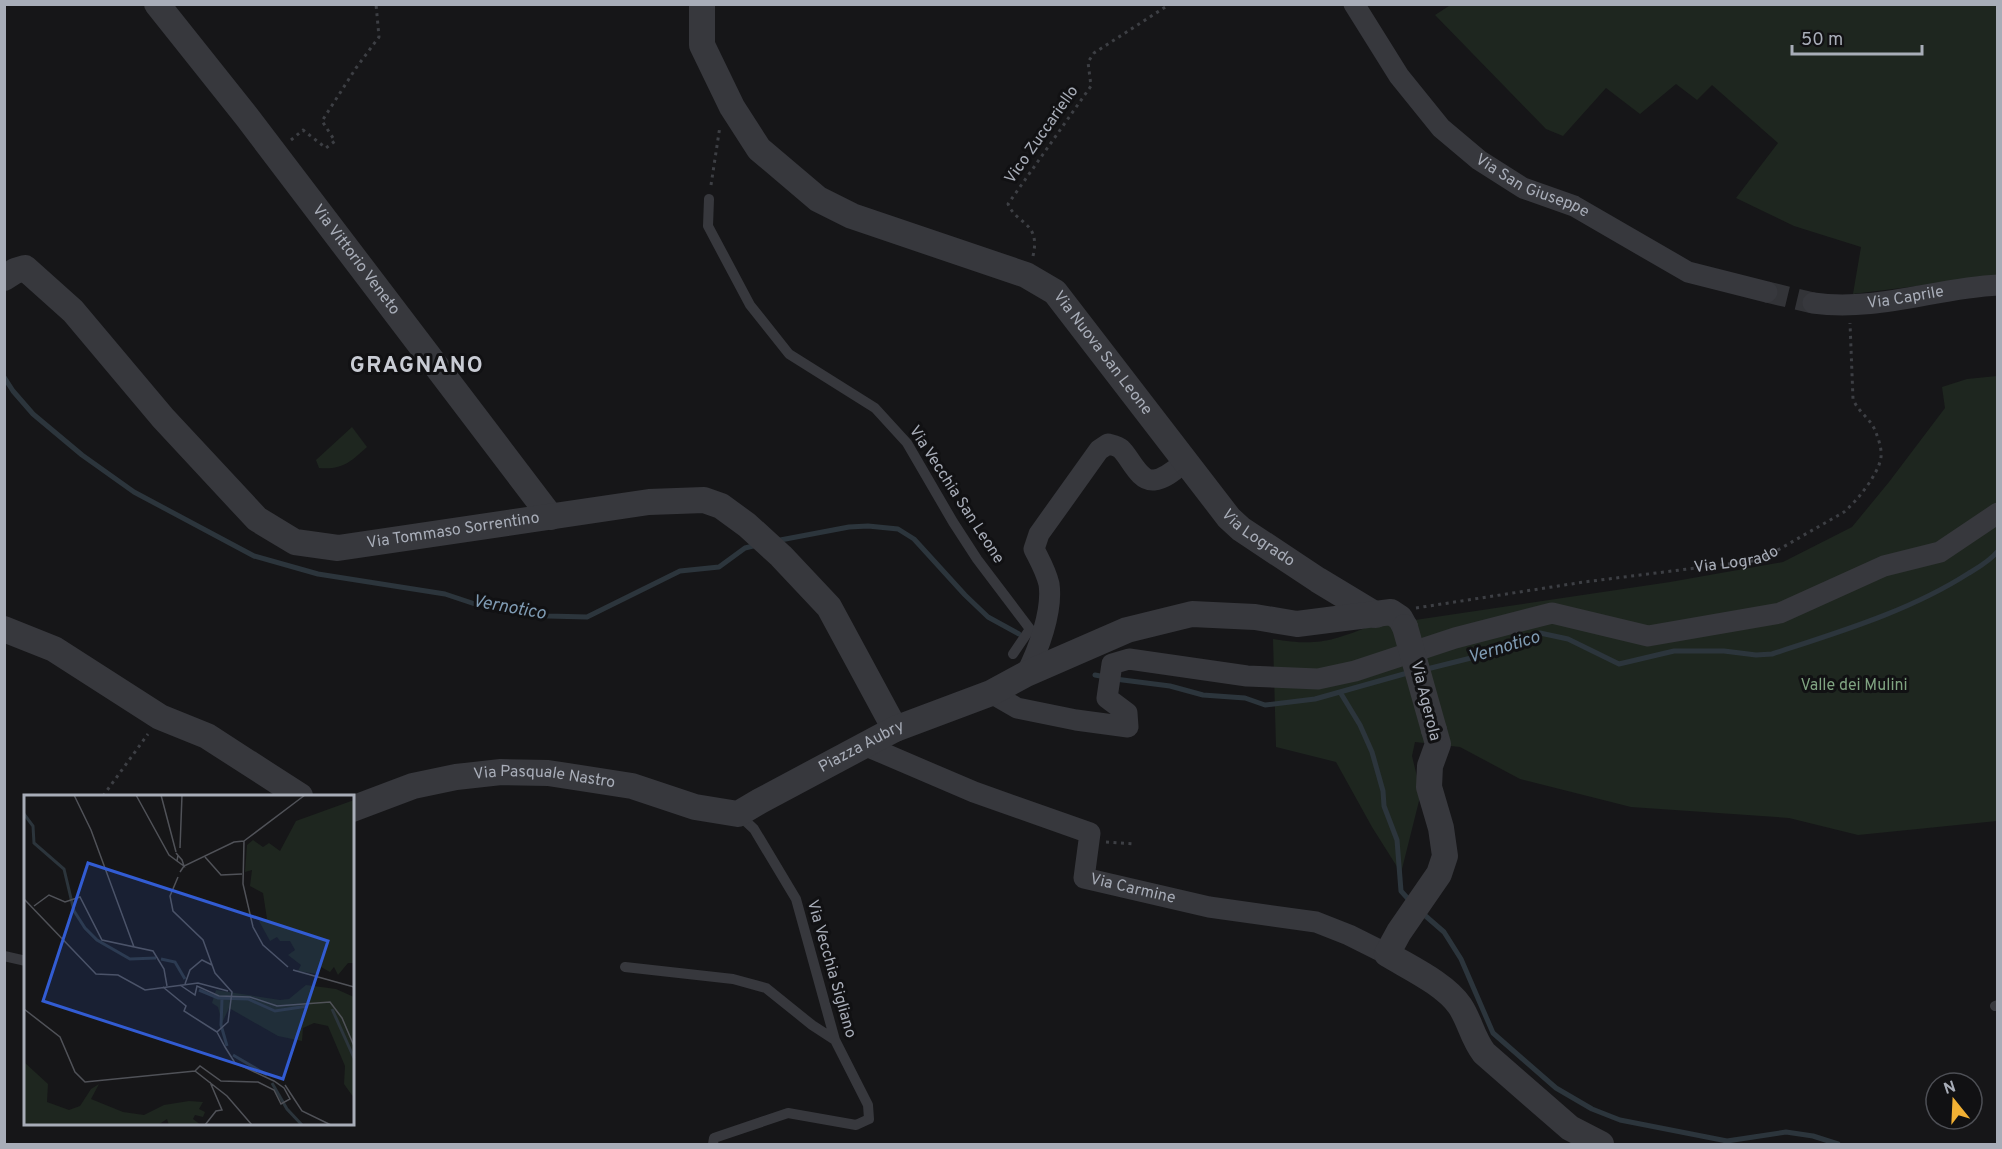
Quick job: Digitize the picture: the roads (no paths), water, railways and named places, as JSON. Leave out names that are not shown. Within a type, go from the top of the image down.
[{"type":"street","name":"Via Vittorio Veneto","points":[[157,4],[275,154],[551,517]]},
{"type":"street","name":"Via Nuova San Leone","points":[[702,4],[702,45],[732,107],[759,149],[818,199],[852,216],[1026,274],[1055,292],[1186,461]]},
{"type":"street","name":"Via San Giuseppe","points":[[1354,4],[1399,76],[1441,128],[1479,160],[1523,188],[1574,206],[1688,272],[1767,292]]},
{"type":"street","name":"Via Tommaso Sorrentino","points":[[10,274],[26,268],[73,311],[163,418],[257,519],[295,542],[338,548],[649,502],[704,500],[721,506],[747,525],[781,556],[829,608],[895,729]]},
{"type":"street","name":"Via Caprile","points":[[1813,303],[1848,305],[1895,301],[1998,285]]},
{"type":"street","points":[[1020,664],[1036,655],[1043,634],[1049,586],[1045,569],[1034,549],[1039,534],[1099,450],[1108,444],[1120,447],[1140,473],[1154,480],[1169,474],[1186,461]]},
{"type":"street","name":"Via Logrado","points":[[1186,461],[1229,518],[1241,529],[1318,580],[1391,618]]},
{"type":"street","points":[[991,693],[1017,708],[1076,720],[1128,727],[1127,713],[1107,698],[1112,664],[1129,659],[1247,676],[1318,679],[1355,671],[1455,638],[1552,614],[1648,636],[1780,612],[1884,566],[1940,552],[1998,513]]},
{"type":"street","points":[[1312,622],[1323,606],[1325,592],[1318,580]]},
{"type":"street","name":"Piazza Aubry","points":[[738,814],[895,729],[991,693],[1020,664],[1075,653],[1127,630],[1192,614],[1255,616],[1297,624],[1312,622]]},
{"type":"street","points":[[1312,622],[1391,618]]},
{"type":"street","name":"Via Agerola","points":[[1391,618],[1438,744],[1430,766],[1429,787],[1441,828],[1445,856],[1439,874],[1393,943]]},
{"type":"street","points":[[4,629],[54,649],[160,717],[207,736],[298,795]]},
{"type":"street","name":"Via Carmine","points":[[864,745],[974,792],[1090,833],[1084,878],[1209,907],[1316,922],[1349,935],[1393,943]]},
{"type":"street","name":"Via Pasquale Nastro","points":[[354,808],[413,786],[456,777],[501,772],[548,773],[632,786],[695,807],[738,814]]},
{"type":"street","points":[[1393,943],[1461,1007],[1474,1040],[1484,1053],[1570,1128],[1601,1144]]},
{"type":"lane","name":"Via Vecchia San Leone","points":[[709,199],[708,226],[716,243],[750,305],[789,354],[875,408],[907,443],[977,559],[1030,629],[1020,664]]},
{"type":"lane","name":"Via Vecchia Sigliano","points":[[713,1144],[714,1138],[788,1113],[856,1125],[869,1119],[868,1105],[835,1040],[796,899],[754,829],[738,814]]},
{"type":"lane","points":[[4,956],[24,960]]},
{"type":"lane","points":[[625,967],[733,979],[766,988],[812,1025],[835,1040]]},
{"type":"waterway","name":"Vernotico","points":[[4,377],[33,414],[82,455],[134,492],[254,556],[318,574],[445,594],[475,604],[548,616],[587,617],[680,571],[719,567],[745,548],[757,545]]},
{"type":"waterway","name":"Vernotico","points":[[775,541],[849,527],[898,529],[914,539],[988,617],[1019,634]]},
{"type":"waterway","name":"Vernotico","points":[[1423,670],[1511,648],[1540,633],[1568,639],[1619,664],[1674,651],[1772,654],[1873,620],[1923,599],[1980,566],[1998,551]]},
{"type":"waterway","name":"Vernotico","points":[[1115,679],[1170,686],[1203,695],[1245,698],[1265,705],[1315,699],[1411,672]]},
{"type":"waterway","name":"Vernotico","points":[[1095,675],[1106,677]]},
{"type":"waterway","points":[[1340,692],[1360,725],[1372,752],[1383,791],[1384,806],[1397,840],[1401,891],[1410,901]]},
{"type":"waterway","points":[[1421,912],[1444,932],[1461,959],[1493,1033],[1556,1088],[1592,1109],[1620,1120],[1727,1141],[1786,1132],[1813,1136],[1838,1144]]},
{"type":"tunnel","points":[[1767,292],[1813,303]]},
{"type":"district","name":"GRAGNANO","points":[[417,366]]},
{"type":"park label","name":"Valle dei Mulini","points":[[1854,686]]}]
